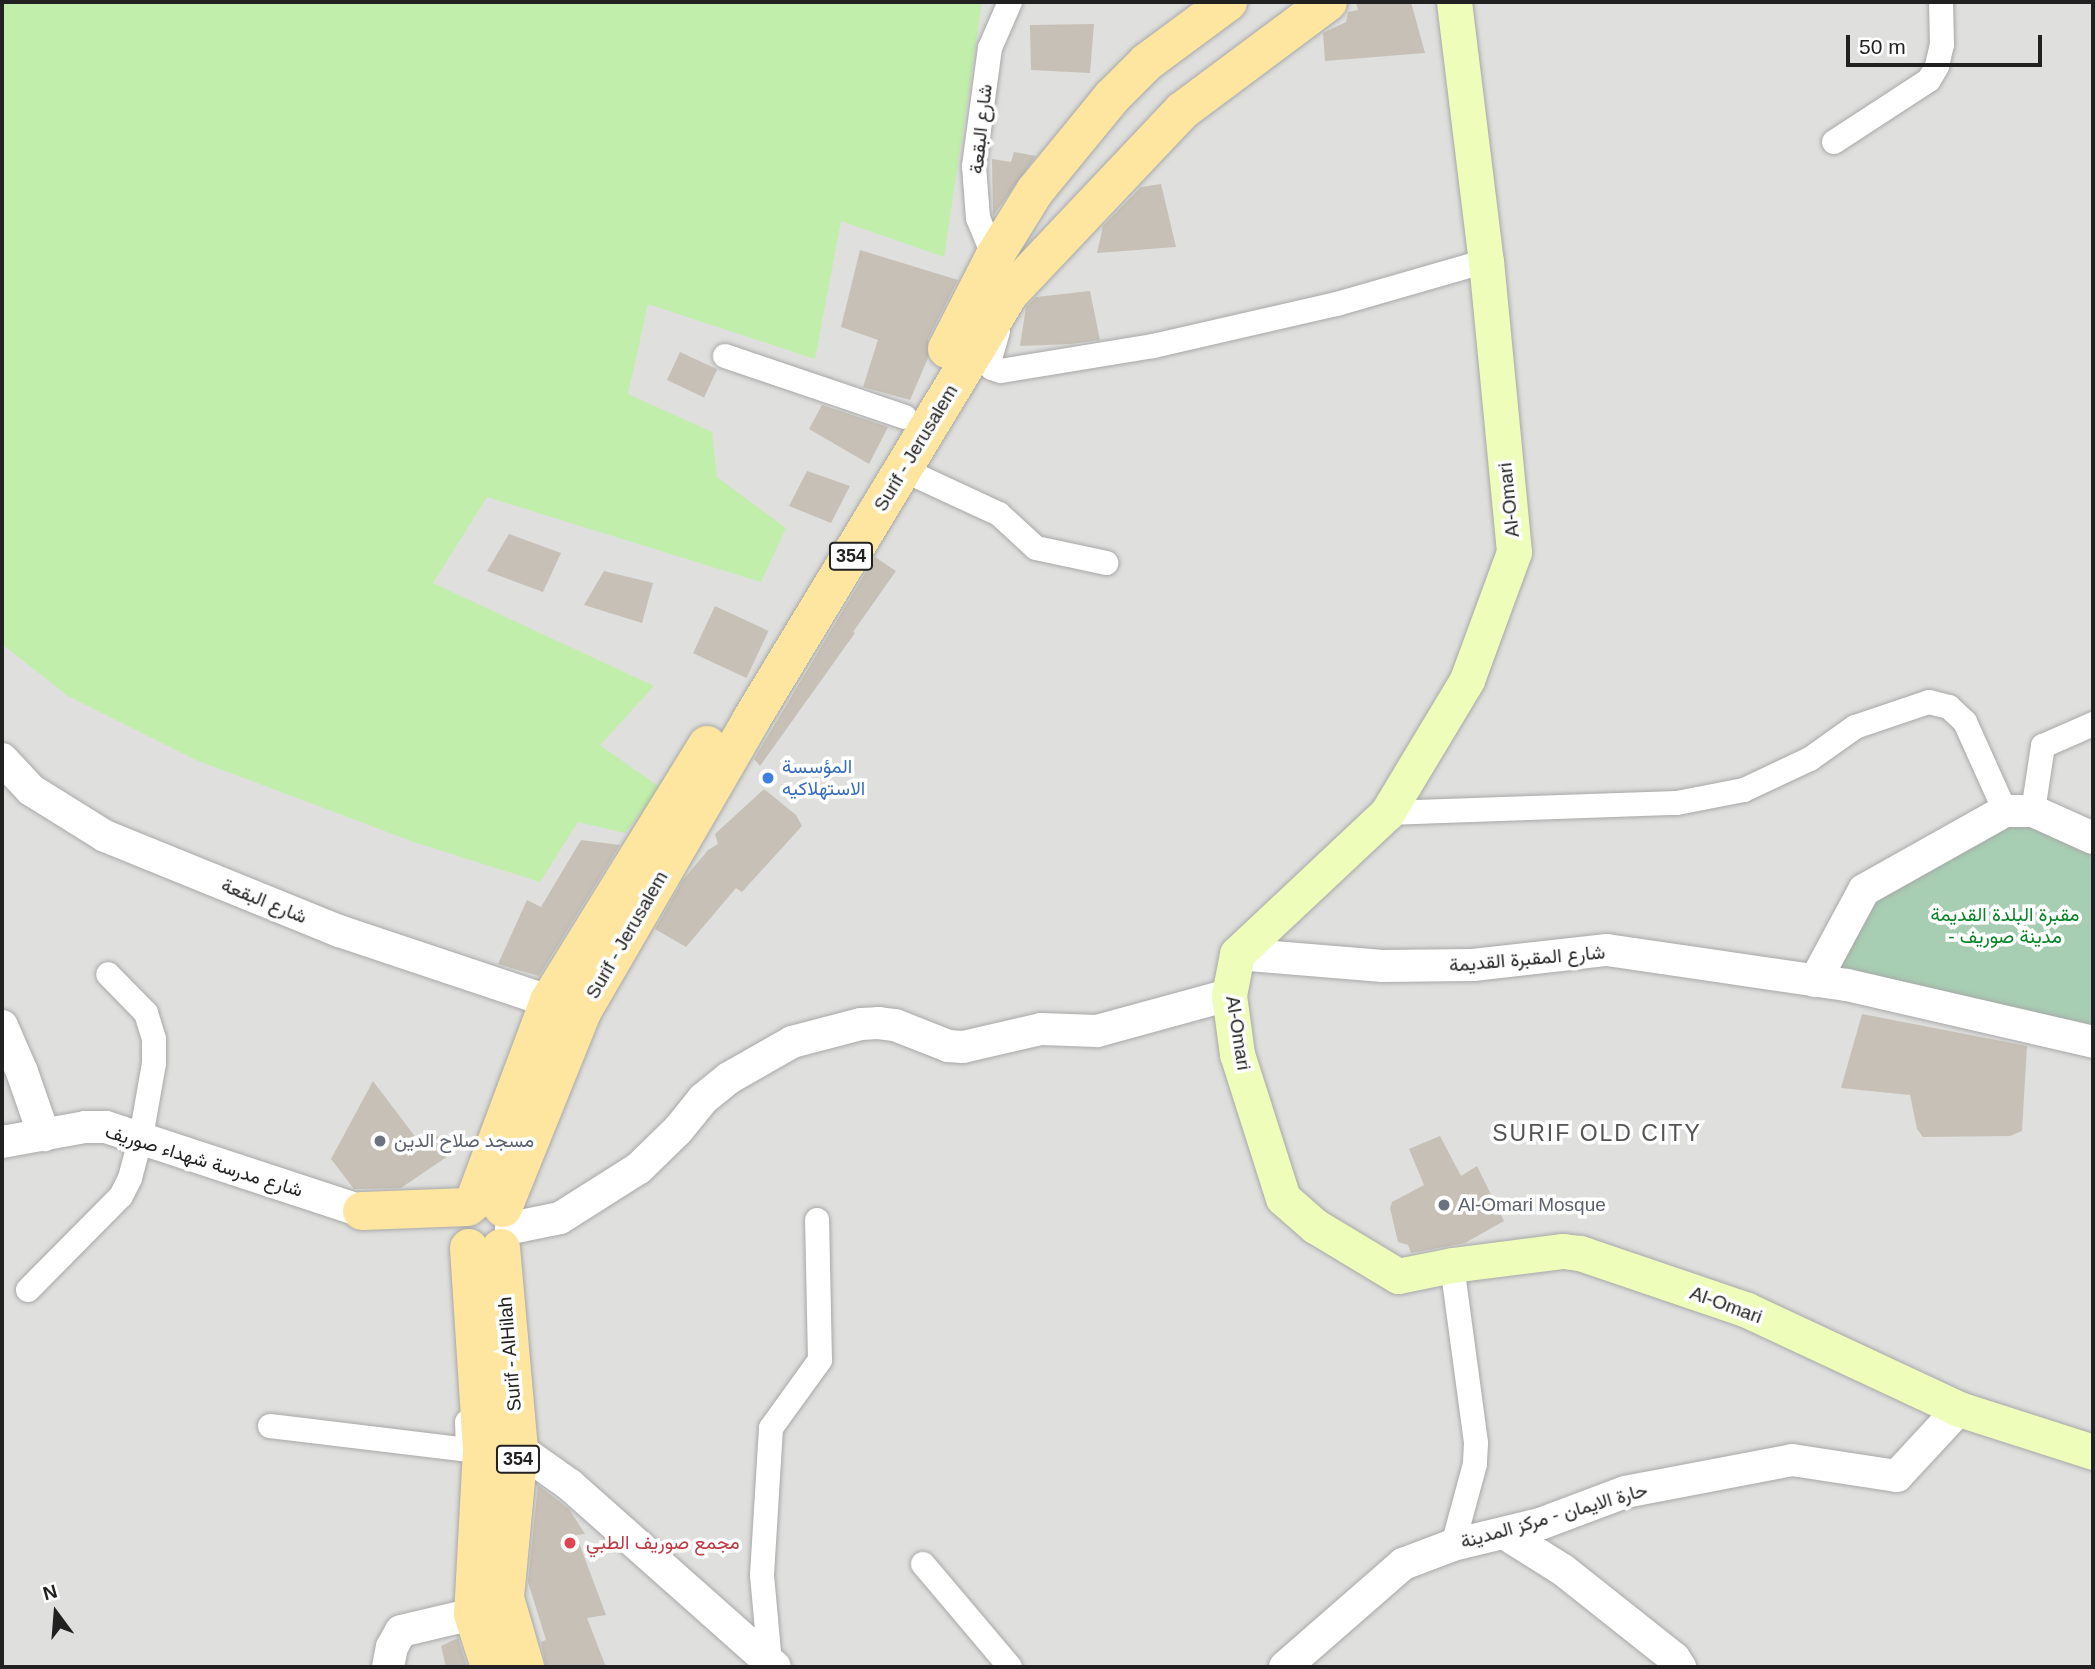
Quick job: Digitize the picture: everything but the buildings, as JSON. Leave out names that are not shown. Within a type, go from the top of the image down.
[{"type":"main road","name":"Surif - Jerusalem","points":[[484,1225],[566,1007],[905,417],[963,322],[993,259],[1035,191],[1112,97],[1147,62],[1227,2]]},
{"type":"main road","name":"Surif - Jerusalem","points":[[566,1007],[751,720],[1008,295],[1182,111],[1328,2]]},
{"type":"main road","name":"Al-Omari","points":[[1454,2],[1486,261],[1514,552],[1467,680],[1387,813],[1237,954],[1229,996],[1237,1054],[1283,1198],[1315,1226],[1398,1276],[1452,1265],[1563,1251],[1580,1253],[1747,1310],[1959,1409],[2093,1452]]},
{"type":"main road","points":[[993,259],[995,275],[1004,279],[1018,275],[1037,262]]},
{"type":"main road","points":[[362,1212],[484,1225]]},
{"type":"main road","name":"Surif - AlHilah","points":[[484,1225],[479,1401],[482,1450],[473,1614],[489,1667]]},
{"type":"main road","name":"Surif - AlHilah","points":[[484,1225],[519,1449],[505,1598],[525,1667]]},
{"type":"main road","points":[[479,1401],[486,1428],[519,1449]]},
{"type":"street","name":"شارع البقعة","points":[[993,259],[978,218],[974,166],[990,48],[1010,2]]},
{"type":"street","points":[[1834,142],[1929,80],[1937,66],[1942,46],[1941,2]]},
{"type":"street","points":[[1008,295],[989,359],[992,368],[1001,371],[1153,346],[1337,304],[1486,261]]},
{"type":"street","points":[[725,356],[905,417]]},
{"type":"street","points":[[904,470],[999,514],[1036,548],[1106,563]]},
{"type":"street","points":[[1387,813],[1677,803],[1744,790],[1810,759],[1855,727],[1929,702],[1949,707],[1966,724],[2019,811],[2093,838]]},
{"type":"street","points":[[1815,981],[1864,890],[2019,811],[2043,746],[2093,724]]},
{"type":"street","name":"شارع البقعة","points":[[2,759],[31,790],[105,836],[339,931],[566,1007]]},
{"type":"street","name":"شارع المقبرة القديمة","points":[[1237,954],[1383,966],[1473,965],[1607,950],[1815,981],[2093,1042]]},
{"type":"street","points":[[28,1290],[121,1196],[130,1178],[141,1137],[154,1063],[153,1039],[146,1013],[108,974]]},
{"type":"street","points":[[484,1225],[560,1218],[639,1167],[729,1078],[792,1042],[861,1024],[878,1023],[895,1025],[948,1046],[963,1047],[1041,1029],[1097,1031],[1229,996]]},
{"type":"street","points":[[2,1026],[22,1072],[44,1135]]},
{"type":"street","name":"شارع مدرسة شهداء صوريف","points":[[2,1142],[85,1127],[106,1127],[362,1212]]},
{"type":"street","points":[[772,1665],[762,1575],[771,1428],[820,1360],[817,1220]]},
{"type":"street","points":[[1452,1265],[1476,1443],[1475,1464],[1453,1545]]},
{"type":"street","points":[[270,1426],[468,1450],[467,1402],[479,1401]]},
{"type":"street","name":"حارة الايمان - مركز المدينة","points":[[1285,1667],[1404,1564],[1453,1545],[1540,1524],[1625,1492],[1792,1460],[1897,1476],[1959,1409]]},
{"type":"street","points":[[519,1449],[570,1485],[772,1665]]},
{"type":"street","points":[[1504,1533],[1563,1570],[1674,1658],[1680,1667]]},
{"type":"street","points":[[923,1564],[1010,1667]]},
{"type":"street","points":[[388,1667],[392,1647],[401,1631],[473,1614]]},
{"type":"shaded area","points":[[2,2],[2093,2],[2093,1667],[2,1667]]},
{"type":"green space","points":[[2,2],[982,2],[944,257],[841,221],[815,359],[648,304],[628,394],[712,432],[717,477],[786,528],[761,582],[487,497],[433,583],[654,686],[600,745],[661,788],[625,833],[578,822],[540,882],[414,842],[196,760],[68,696],[2,644]]},
{"type":"green space","name":"مقبرة البلدة القديمة - مدينة صوريف","points":[[2020,818],[2093,846],[2093,1027],[1820,990],[1869,897]]},
{"type":"place","name":"المؤسسة الاستهلاكيه","points":[[768,778]]},
{"type":"place","name":"مسجد صلاح الدين","points":[[380,1141]]},
{"type":"place","name":"Al-Omari Mosque","points":[[1444,1205]]},
{"type":"place","name":"مجمع صوريف الطبي","points":[[570,1543]]},
{"type":"district","name":"SURIF OLD CITY","points":[[1597,1133]]}]
